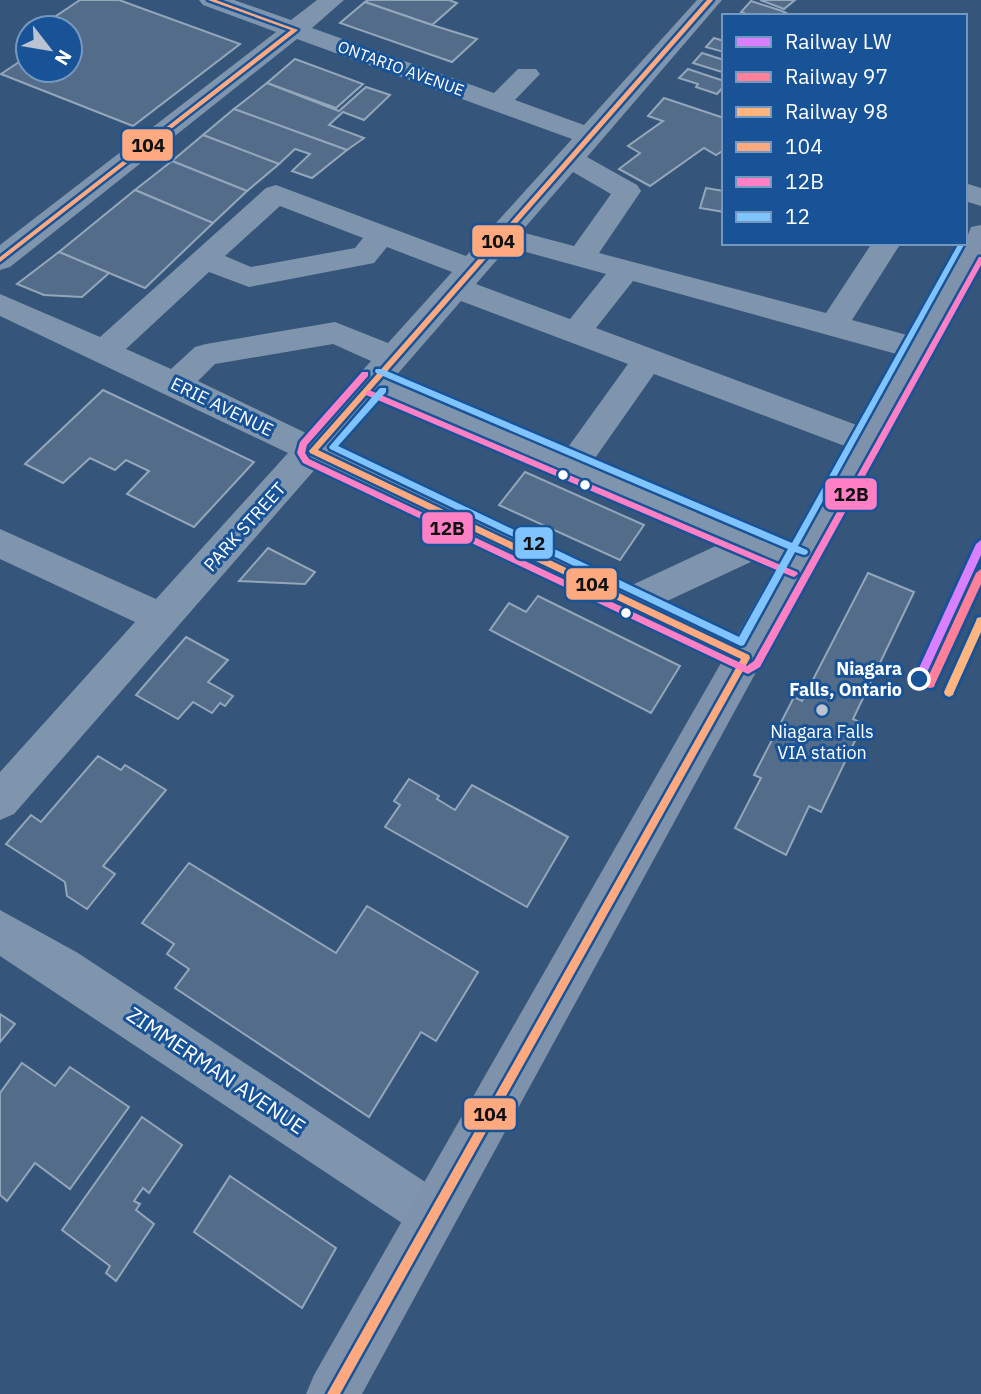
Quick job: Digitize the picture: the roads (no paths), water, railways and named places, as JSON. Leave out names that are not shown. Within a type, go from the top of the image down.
[{"type":"main road","points":[[333,1394],[430,1214],[746,658],[981,234]]},
{"type":"street","name":"ONTARIO AVENUE","points":[[211,0],[590,136]]},
{"type":"street","points":[[0,260],[332,0]]},
{"type":"street","name":"PARK STREET","points":[[0,801],[385,370],[710,0]]},
{"type":"street","points":[[498,103],[527,74]]},
{"type":"street","points":[[571,159],[627,191],[580,258]]},
{"type":"street","points":[[103,352],[276,194],[382,234],[575,333],[866,442]]},
{"type":"street","points":[[205,259],[249,278],[364,256],[382,234]]},
{"type":"street","points":[[502,236],[918,349]]},
{"type":"street","points":[[833,326],[886,245]]},
{"type":"street","points":[[575,333],[626,270]]},
{"type":"street","name":"ERIE AVENUE","points":[[0,304],[175,384],[746,658]]},
{"type":"street","points":[[175,384],[206,355],[335,333],[385,370],[572,466],[799,563]]},
{"type":"street","points":[[572,466],[647,361]]},
{"type":"street","points":[[0,543],[164,619]]},
{"type":"street","points":[[629,602],[755,544]]},
{"type":"street","name":"ZIMMERMAN AVENUE","points":[[0,931],[62,969],[430,1214]]},
{"type":"rail line","name":"LW","points":[[919,679],[981,544]]},
{"type":"rail line","name":"97","points":[[930,684],[981,573]]},
{"type":"rail line","name":"98","points":[[949,692],[981,621]]},
{"type":"place","name":"Niagara Falls, Ontario","points":[[919,679]]},
{"type":"place","name":"Niagara Falls VIA station","points":[[822,710]]}]
